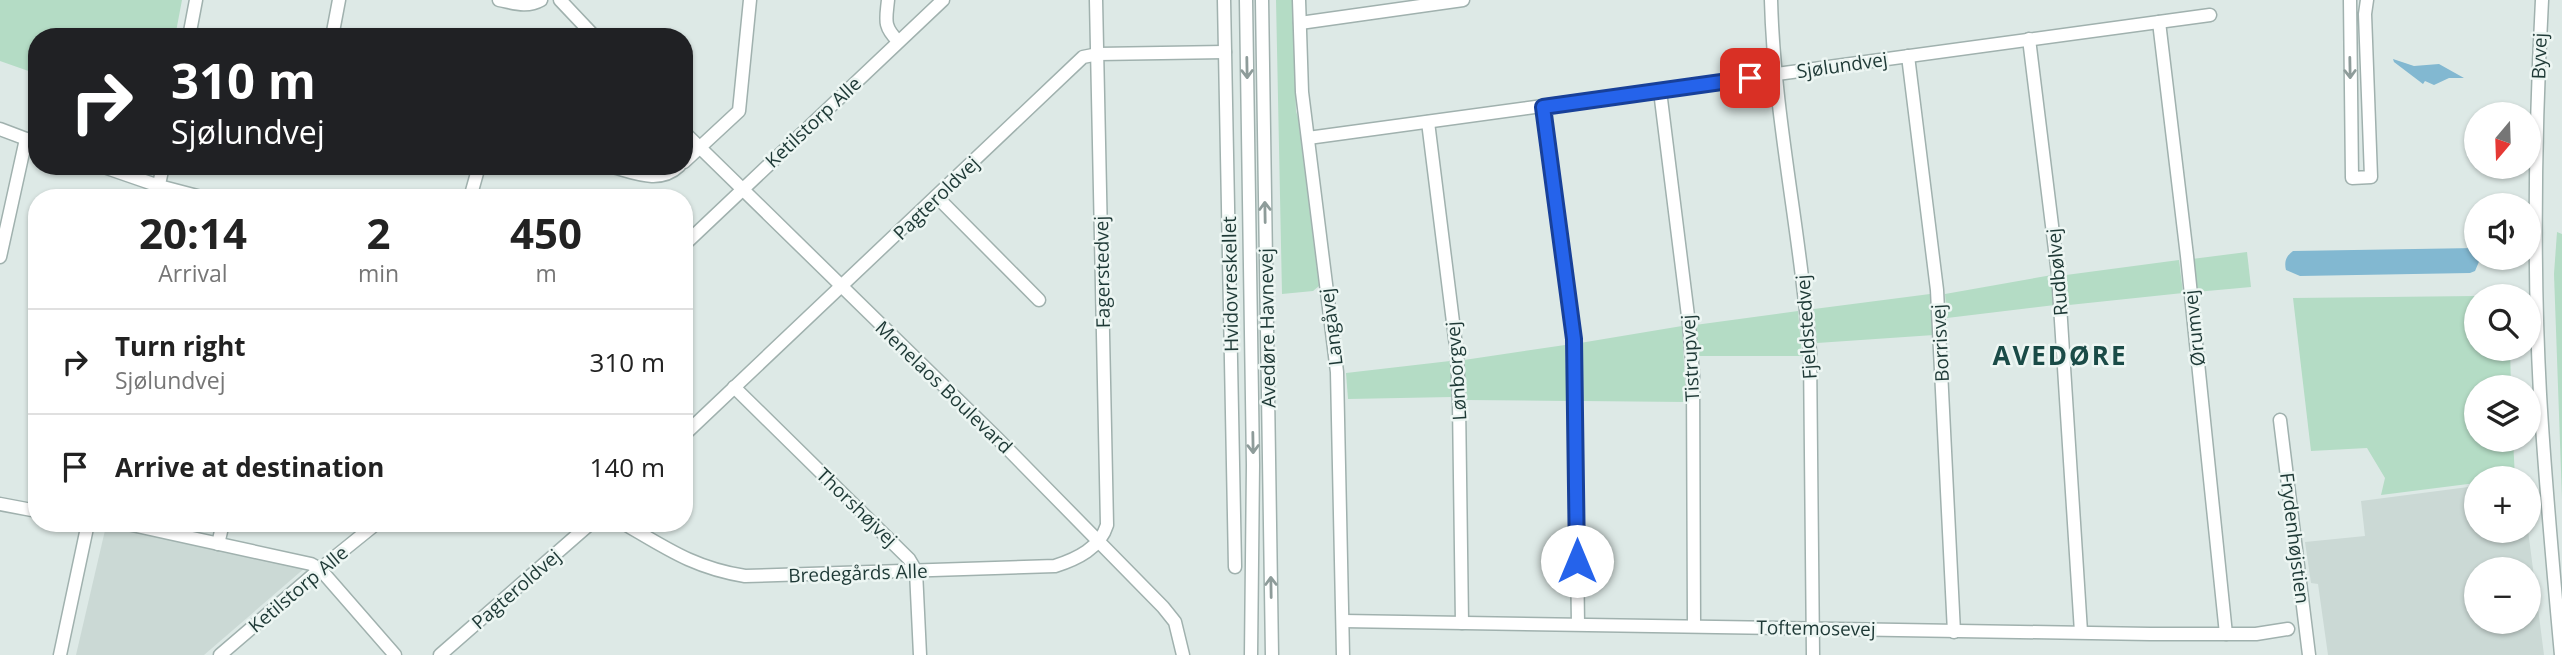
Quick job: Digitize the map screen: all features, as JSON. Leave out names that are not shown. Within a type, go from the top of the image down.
[{"type":"street","points":[[190,28],[196,0]]},
{"type":"street","points":[[334,28],[339,0]]},
{"type":"street","points":[[499,0],[523,5],[541,0]]},
{"type":"street","points":[[561,0],[587,28]]},
{"type":"street","points":[[693,154],[739,111],[750,0]]},
{"type":"street","points":[[888,0],[886,23],[888,31],[898,41]]},
{"type":"street","name":"Ketilstorp Alle","points":[[693,236],[943,0]]},
{"type":"street","name":"Fagerstedvej","points":[[1096,0],[1107,525],[1098,542]]},
{"type":"street","name":"Hvidovreskellet","points":[[1224,0],[1236,567]]},
{"type":"street","name":"Avedøre Havnevej","points":[[1246,0],[1253,465],[1251,655]]},
{"type":"street","name":"Avedøre Havnevej","points":[[1262,0],[1272,655]]},
{"type":"street","name":"Langåvej","points":[[1299,0],[1302,92],[1337,372],[1343,655]]},
{"type":"street","points":[[1300,23],[1396,5],[1463,0]]},
{"type":"street","name":"Fjeldstedvej","points":[[1771,0],[1777,74],[1809,340],[1813,655]]},
{"type":"street","points":[[2350,0],[2352,178],[2371,177],[2365,14],[2367,0]]},
{"type":"street","name":"Byvej","points":[[2542,0],[2536,179],[2536,280],[2540,396],[2561,655]]},
{"type":"street","name":"Sjølundvej","points":[[1308,138],[2210,15]]},
{"type":"street","name":"Ørumvej","points":[[2159,22],[2187,256],[2226,634]]},
{"type":"street","name":"Rudbølvej","points":[[2029,40],[2058,274],[2081,632]]},
{"type":"street","name":"Pagteroldvej","points":[[693,426],[1083,57],[1098,54],[1225,52]]},
{"type":"street","name":"Borrisvej","points":[[1908,56],[1937,290],[1954,632]]},
{"type":"street","name":"Tistrupvej","points":[[1660,91],[1693,374],[1694,626]]},
{"type":"street","points":[[1543,107],[1574,339],[1577,624]]},
{"type":"street","name":"Lønborgvej","points":[[1428,122],[1457,354],[1462,623]]},
{"type":"street","points":[[0,129],[28,140]]},
{"type":"street","name":"Menelaos Boulevard","points":[[693,141],[998,439],[1163,607],[1175,622],[1183,655]]},
{"type":"street","points":[[0,257],[28,152]]},
{"type":"street","points":[[121,175],[151,189]]},
{"type":"street","points":[[937,197],[1039,300]]},
{"type":"street","name":"Thorshøjvej","points":[[734,387],[909,559],[916,571]]},
{"type":"street","name":"Frydenhøjstien","points":[[2280,420],[2309,655]]},
{"type":"street","points":[[0,504],[28,509]]},
{"type":"street","points":[[60,655],[86,532]]},
{"type":"street","points":[[163,532],[320,569],[395,655]]},
{"type":"street","points":[[218,544],[221,532]]},
{"type":"street","name":"Ketilstorp Alle","points":[[220,655],[366,532]]},
{"type":"street","name":"Pagteroldvej","points":[[440,655],[582,532]]},
{"type":"street","name":"Bredegårds Alle","points":[[638,532],[688,561],[716,571],[745,576],[1055,566],[1077,559],[1098,542]]},
{"type":"street","points":[[916,571],[920,655]]},
{"type":"street","name":"Byvej","points":[[2557,615],[2562,635]]},
{"type":"street","name":"Toftemosevej","points":[[1343,621],[1813,627],[1954,632],[2256,634],[2288,629]]},
{"type":"shaded area","points":[[2464,488],[2464,543],[2530,543],[2531,557],[2464,557],[2464,634],[2541,634],[2541,632],[2544,655],[2328,655],[2318,584],[2311,583],[2305,542],[2365,536],[2361,501]]},
{"type":"shaded area","points":[[105,532],[135,532],[306,567],[204,655],[76,655]]},
{"type":"green space","points":[[0,0],[182,0],[177,28],[28,28],[28,71],[0,61]]},
{"type":"green space","points":[[1276,0],[1293,0],[1296,111],[1319,286],[1313,291],[1282,294]]},
{"type":"green space","points":[[2557,232],[2562,234],[2562,499],[2554,274]]},
{"type":"green space","points":[[2247,252],[2251,287],[2196,292],[2192,259]]},
{"type":"green space","points":[[2179,260],[2183,293],[2069,305],[2066,275]]},
{"type":"green space","points":[[2052,275],[2055,305],[1947,318],[1945,294]]},
{"type":"green space","points":[[1930,294],[1934,335],[1817,343],[1814,309]]},
{"type":"green space","points":[[2464,296],[2464,361],[2510,361],[2511,375],[2464,375],[2464,452],[2514,452],[2514,466],[2464,466],[2464,485],[2381,495],[2385,478],[2367,448],[2311,451],[2293,298]]},
{"type":"green space","points":[[1798,311],[1802,356],[1698,356],[1695,325]]},
{"type":"green space","points":[[1682,326],[1686,402],[1581,401],[1580,343]]},
{"type":"green space","points":[[1565,345],[1567,401],[1466,400],[1464,360]]},
{"type":"green space","points":[[1450,361],[1452,397],[1348,399],[1346,373]]},
{"type":"water","points":[[2393,59],[2414,66],[2439,64],[2464,78],[2449,78],[2434,85],[2425,81],[2423,84]]},
{"type":"water","points":[[2464,248],[2464,270],[2475,270],[2470,273],[2300,276],[2285,267],[2287,257],[2293,251]]},
{"type":"district","name":"AVEDØRE","points":[[2060,356]]},
{"type":"route","points":[[1577,561],[1574,339],[1543,107],[1750,78]]}]
